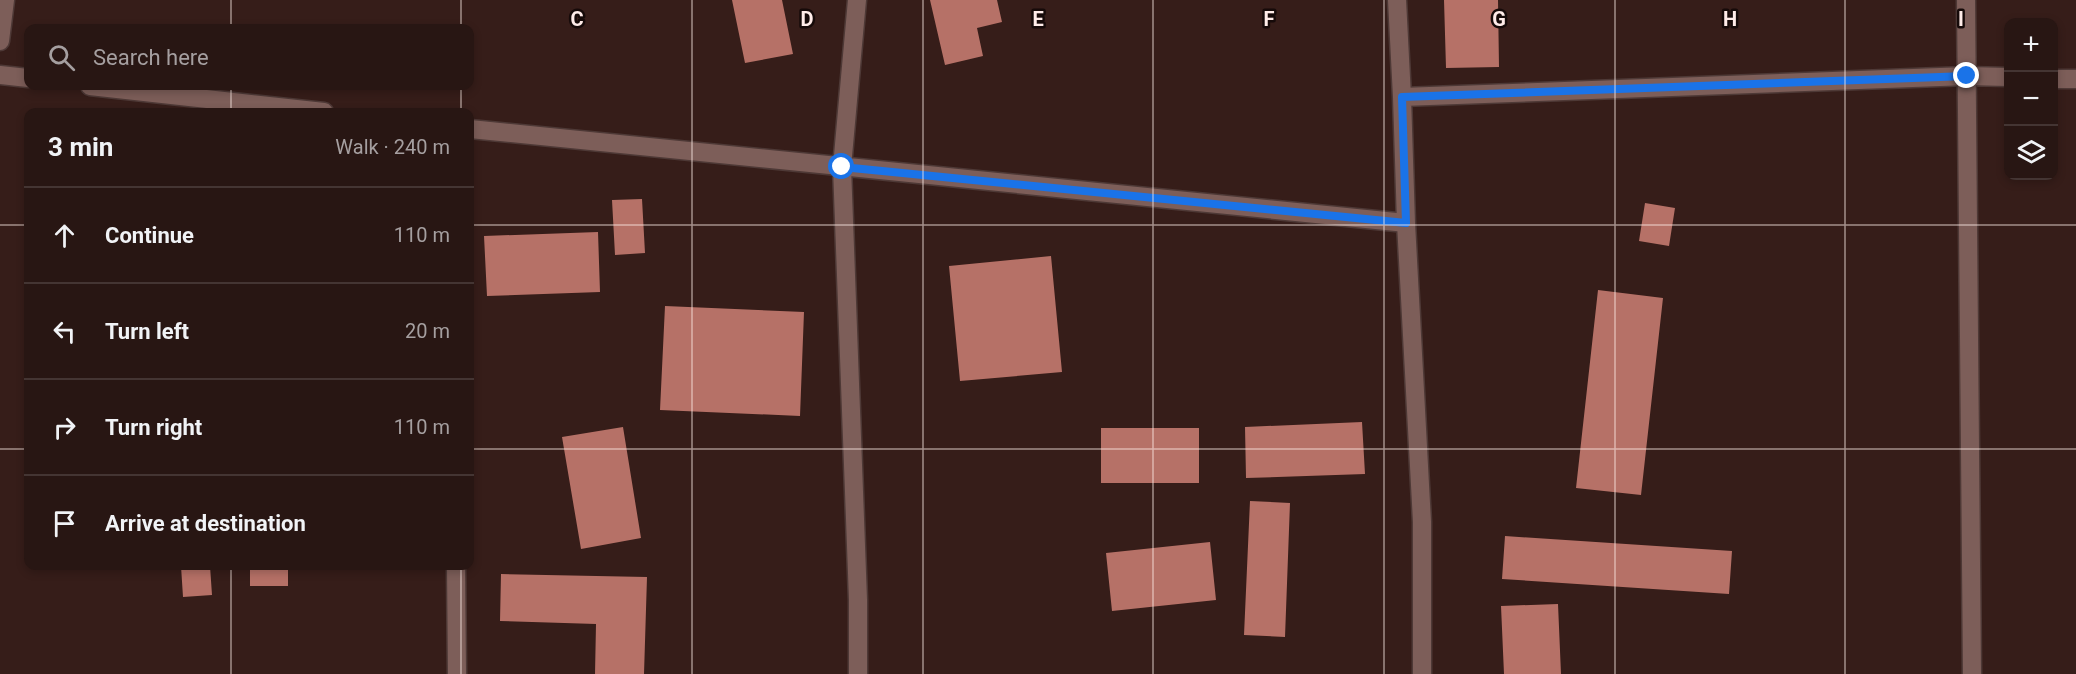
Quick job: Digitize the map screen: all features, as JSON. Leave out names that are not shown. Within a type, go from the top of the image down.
[{"type":"street","points":[[0,40],[5,0]]},
{"type":"street","points":[[857,0],[842,167],[858,600],[858,674]]},
{"type":"street","points":[[1396,0],[1422,522],[1422,674]]},
{"type":"street","points":[[1966,0],[1972,674]]},
{"type":"street","points":[[0,75],[24,78]]},
{"type":"street","points":[[1402,97],[1967,76],[2004,77]]},
{"type":"street","points":[[2058,79],[2076,79]]},
{"type":"street","points":[[126,90],[288,108]]},
{"type":"street","points":[[474,129],[1406,223]]},
{"type":"street","points":[[456,570],[458,674]]},
{"type":"building","points":[[732,0],[782,0],[793,54],[745,63]]},
{"type":"building","points":[[930,0],[997,0],[1002,22],[977,28],[983,56],[945,65]]},
{"type":"building","points":[[1444,0],[1498,0],[1499,67],[1446,68]]},
{"type":"building","points":[[642,199],[645,253],[615,255],[612,200]]},
{"type":"building","points":[[1645,203],[1675,208],[1669,246],[1639,241]]},
{"type":"building","points":[[598,232],[600,292],[487,296],[484,236]]},
{"type":"building","points":[[1051,256],[1062,372],[960,381],[949,266]]},
{"type":"building","points":[[1598,290],[1663,298],[1641,495],[1576,488]]},
{"type":"building","points":[[665,306],[804,312],[800,416],[660,410]]},
{"type":"building","points":[[1362,422],[1365,474],[1246,478],[1245,427]]},
{"type":"building","points":[[623,427],[641,538],[581,549],[562,437]]},
{"type":"building","points":[[1101,428],[1199,428],[1199,483],[1101,483]]},
{"type":"building","points":[[1250,501],[1290,503],[1285,637],[1244,635]]},
{"type":"building","points":[[1505,536],[1732,551],[1729,594],[1502,579]]},
{"type":"building","points":[[1210,542],[1216,600],[1112,611],[1106,553]]},
{"type":"building","points":[[181,570],[210,570],[212,595],[183,597]]},
{"type":"building","points":[[250,570],[288,570],[288,586],[250,586]]},
{"type":"building","points":[[501,574],[647,577],[644,674],[595,674],[596,624],[500,621]]},
{"type":"building","points":[[1558,604],[1561,674],[1504,674],[1501,606]]},
{"type":"route","points":[[842,167],[1406,223],[1402,97],[1967,76]]}]
